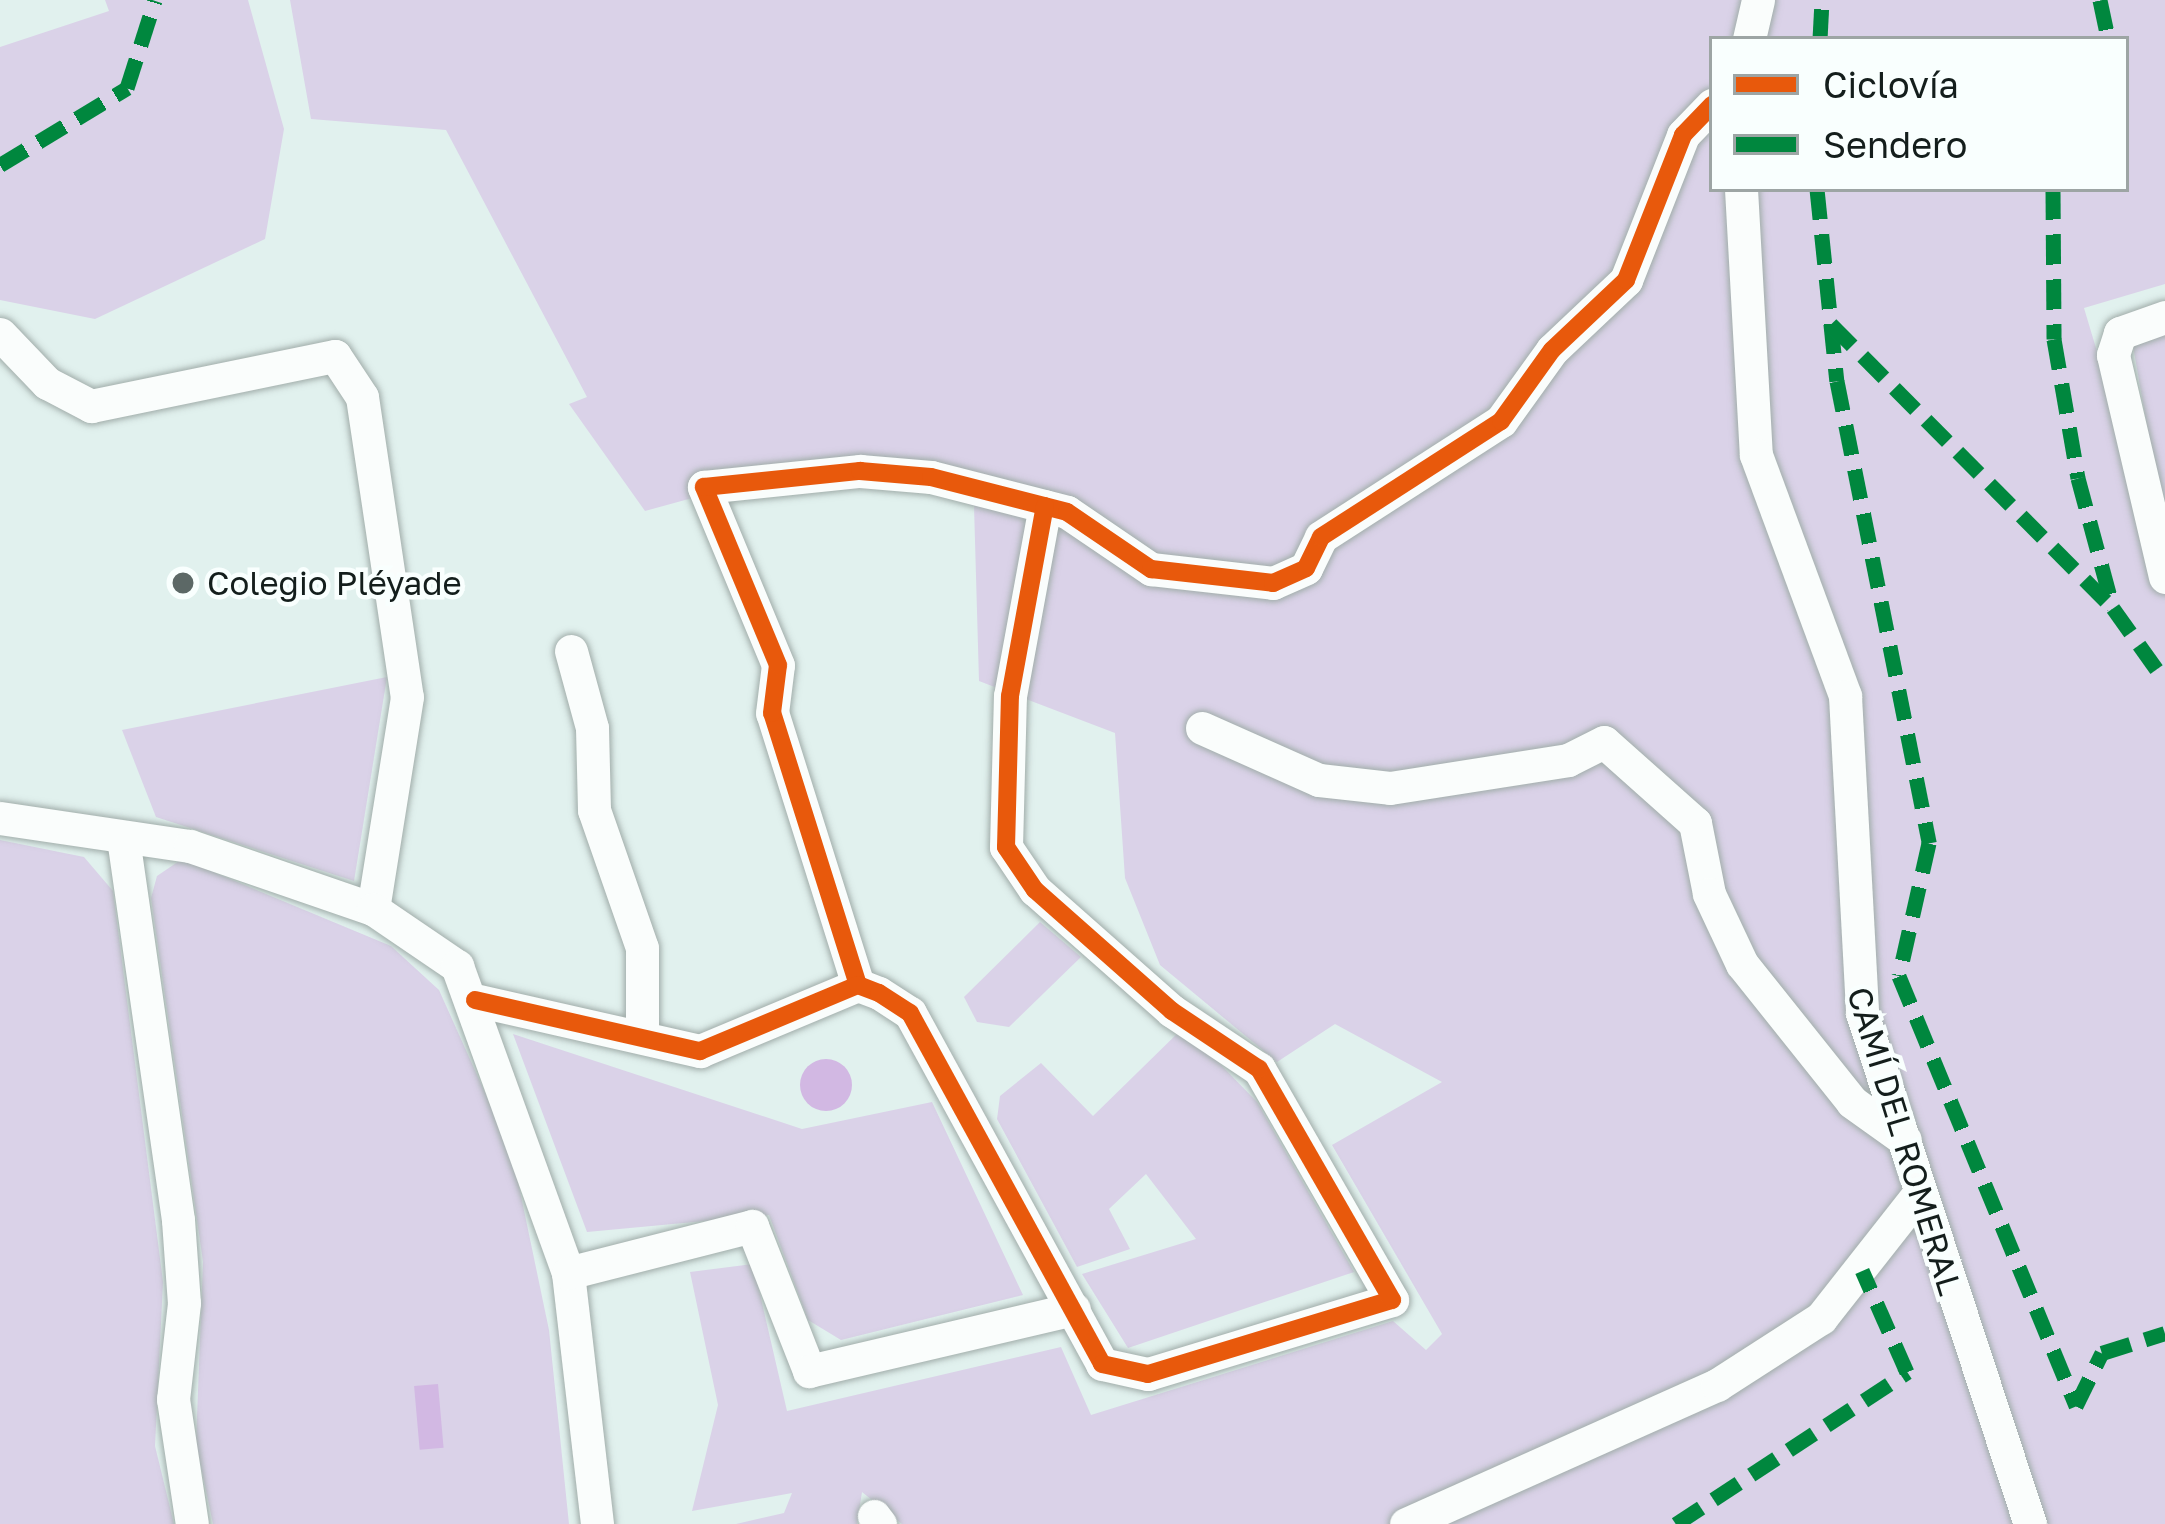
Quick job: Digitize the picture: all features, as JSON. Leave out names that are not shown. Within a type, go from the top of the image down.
[{"type":"street","points":[[1750,36],[1758,0]]},
{"type":"street","points":[[1046,506],[1010,696],[1006,847],[1052,905],[1259,1069],[1392,1300],[1148,1374],[1102,1364],[910,1013],[858,985],[772,713],[778,665],[704,488],[860,471],[1046,506],[1151,568],[1238,583],[1306,568],[1322,537],[1501,422],[1552,350],[1626,280],[1682,135],[1709,107]]},
{"type":"street","name":"CAMÍ DEL ROMERAL","points":[[1741,192],[1756,455],[1845,696],[1858,833],[1852,964],[1920,1192],[2030,1524]]},
{"type":"street","points":[[2165,316],[2120,333],[2113,355],[2165,577]]},
{"type":"street","points":[[0,334],[47,383],[91,406],[335,356],[362,397],[407,697],[373,909]]},
{"type":"street","points":[[571,651],[592,728],[594,809],[642,948],[642,1032]]},
{"type":"street","points":[[1202,728],[1319,780],[1390,788],[1568,760],[1604,742],[1696,823],[1709,894],[1742,964],[1852,1102],[1906,1141]]},
{"type":"street","points":[[0,818],[190,846],[373,909],[457,966],[475,1000],[568,1273],[597,1524]]},
{"type":"street","points":[[123,838],[178,1220],[184,1303],[173,1399],[193,1524]]},
{"type":"street","points":[[475,1000],[642,1032],[700,1051],[858,985]]},
{"type":"street","points":[[1406,1524],[1717,1384],[1821,1318],[1920,1192]]},
{"type":"street","points":[[568,1273],[752,1226],[809,1371],[1074,1309]]},
{"type":"shaded area","points":[[105,0],[248,0],[284,129],[265,239],[95,319],[0,300],[0,47],[109,11]]},
{"type":"shaded area","points":[[290,0],[2165,0],[2165,284],[2084,308],[2165,579],[2165,1524],[902,1524],[862,1492],[857,1524],[736,1524],[784,1513],[792,1493],[692,1511],[718,1405],[690,1272],[753,1264],[787,1411],[1061,1347],[1091,1415],[1393,1321],[1426,1350],[1442,1334],[1332,1145],[1442,1082],[1335,1024],[1277,1062],[1160,965],[1125,878],[1115,733],[979,681],[974,506],[905,484],[696,497],[645,511],[569,404],[587,397],[446,130],[311,119]]},
{"type":"shaded area","points":[[2165,333],[2165,523],[2164,524],[2133,346]]},
{"type":"shaded area","points":[[387,677],[354,881],[156,817],[122,730]]},
{"type":"shaded area","points":[[0,840],[84,857],[113,891],[163,1282],[155,1446],[174,1524],[0,1524]]},
{"type":"shaded area","points":[[182,859],[391,946],[439,990],[512,1153],[549,1330],[569,1524],[213,1524],[196,1443],[203,1262],[151,898],[157,876]]},
{"type":"shaded area","points":[[1040,922],[1081,957],[1009,1027],[977,1022],[964,997]]},
{"type":"shaded area","points":[[1184,1027],[1257,1102],[1354,1272],[1128,1348],[1082,1274],[1196,1239],[1146,1174],[1109,1209],[1130,1249],[1077,1267],[997,1119],[1000,1096],[1041,1063],[1093,1116]]},
{"type":"shaded area","points":[[513,1034],[802,1129],[932,1102],[1023,1295],[841,1340],[808,1320],[769,1215],[587,1232]]},
{"type":"shaded area","points":[[826,1059],[845,1066],[852,1085],[845,1104],[826,1111],[807,1104],[800,1085],[807,1066]]},
{"type":"shaded area","points":[[438,1384],[444,1448],[420,1450],[414,1386]]},
{"type":"marked path","points":[[0,165],[127,88],[155,0]]},
{"type":"marked path","points":[[1820,36],[1822,0]]},
{"type":"marked path","points":[[2100,0],[2107,36]]},
{"type":"marked path","points":[[1817,192],[1837,381],[1929,843],[1899,976],[2076,1406],[2102,1353],[2165,1333]]},
{"type":"marked path","points":[[2053,192],[2054,339],[2078,478],[2113,608],[2165,681]]},
{"type":"marked path","points":[[1831,324],[2109,604]]},
{"type":"marked path","points":[[1676,1524],[1907,1372],[1862,1270]]},
{"type":"cycle path","points":[[858,985],[772,713],[778,665],[704,487],[860,471],[931,477],[1067,512],[1151,569],[1273,583],[1306,568],[1321,537],[1501,421],[1552,350],[1626,280],[1683,135],[1709,108]]},
{"type":"cycle path","points":[[475,1000],[700,1051],[858,985],[879,993],[910,1013],[1102,1364],[1148,1374],[1392,1300],[1259,1069],[1172,1011],[1035,890],[1006,847],[1010,696],[1045,506]]},
{"type":"place","name":"Colegio Pléyade","points":[[183,583]]}]
